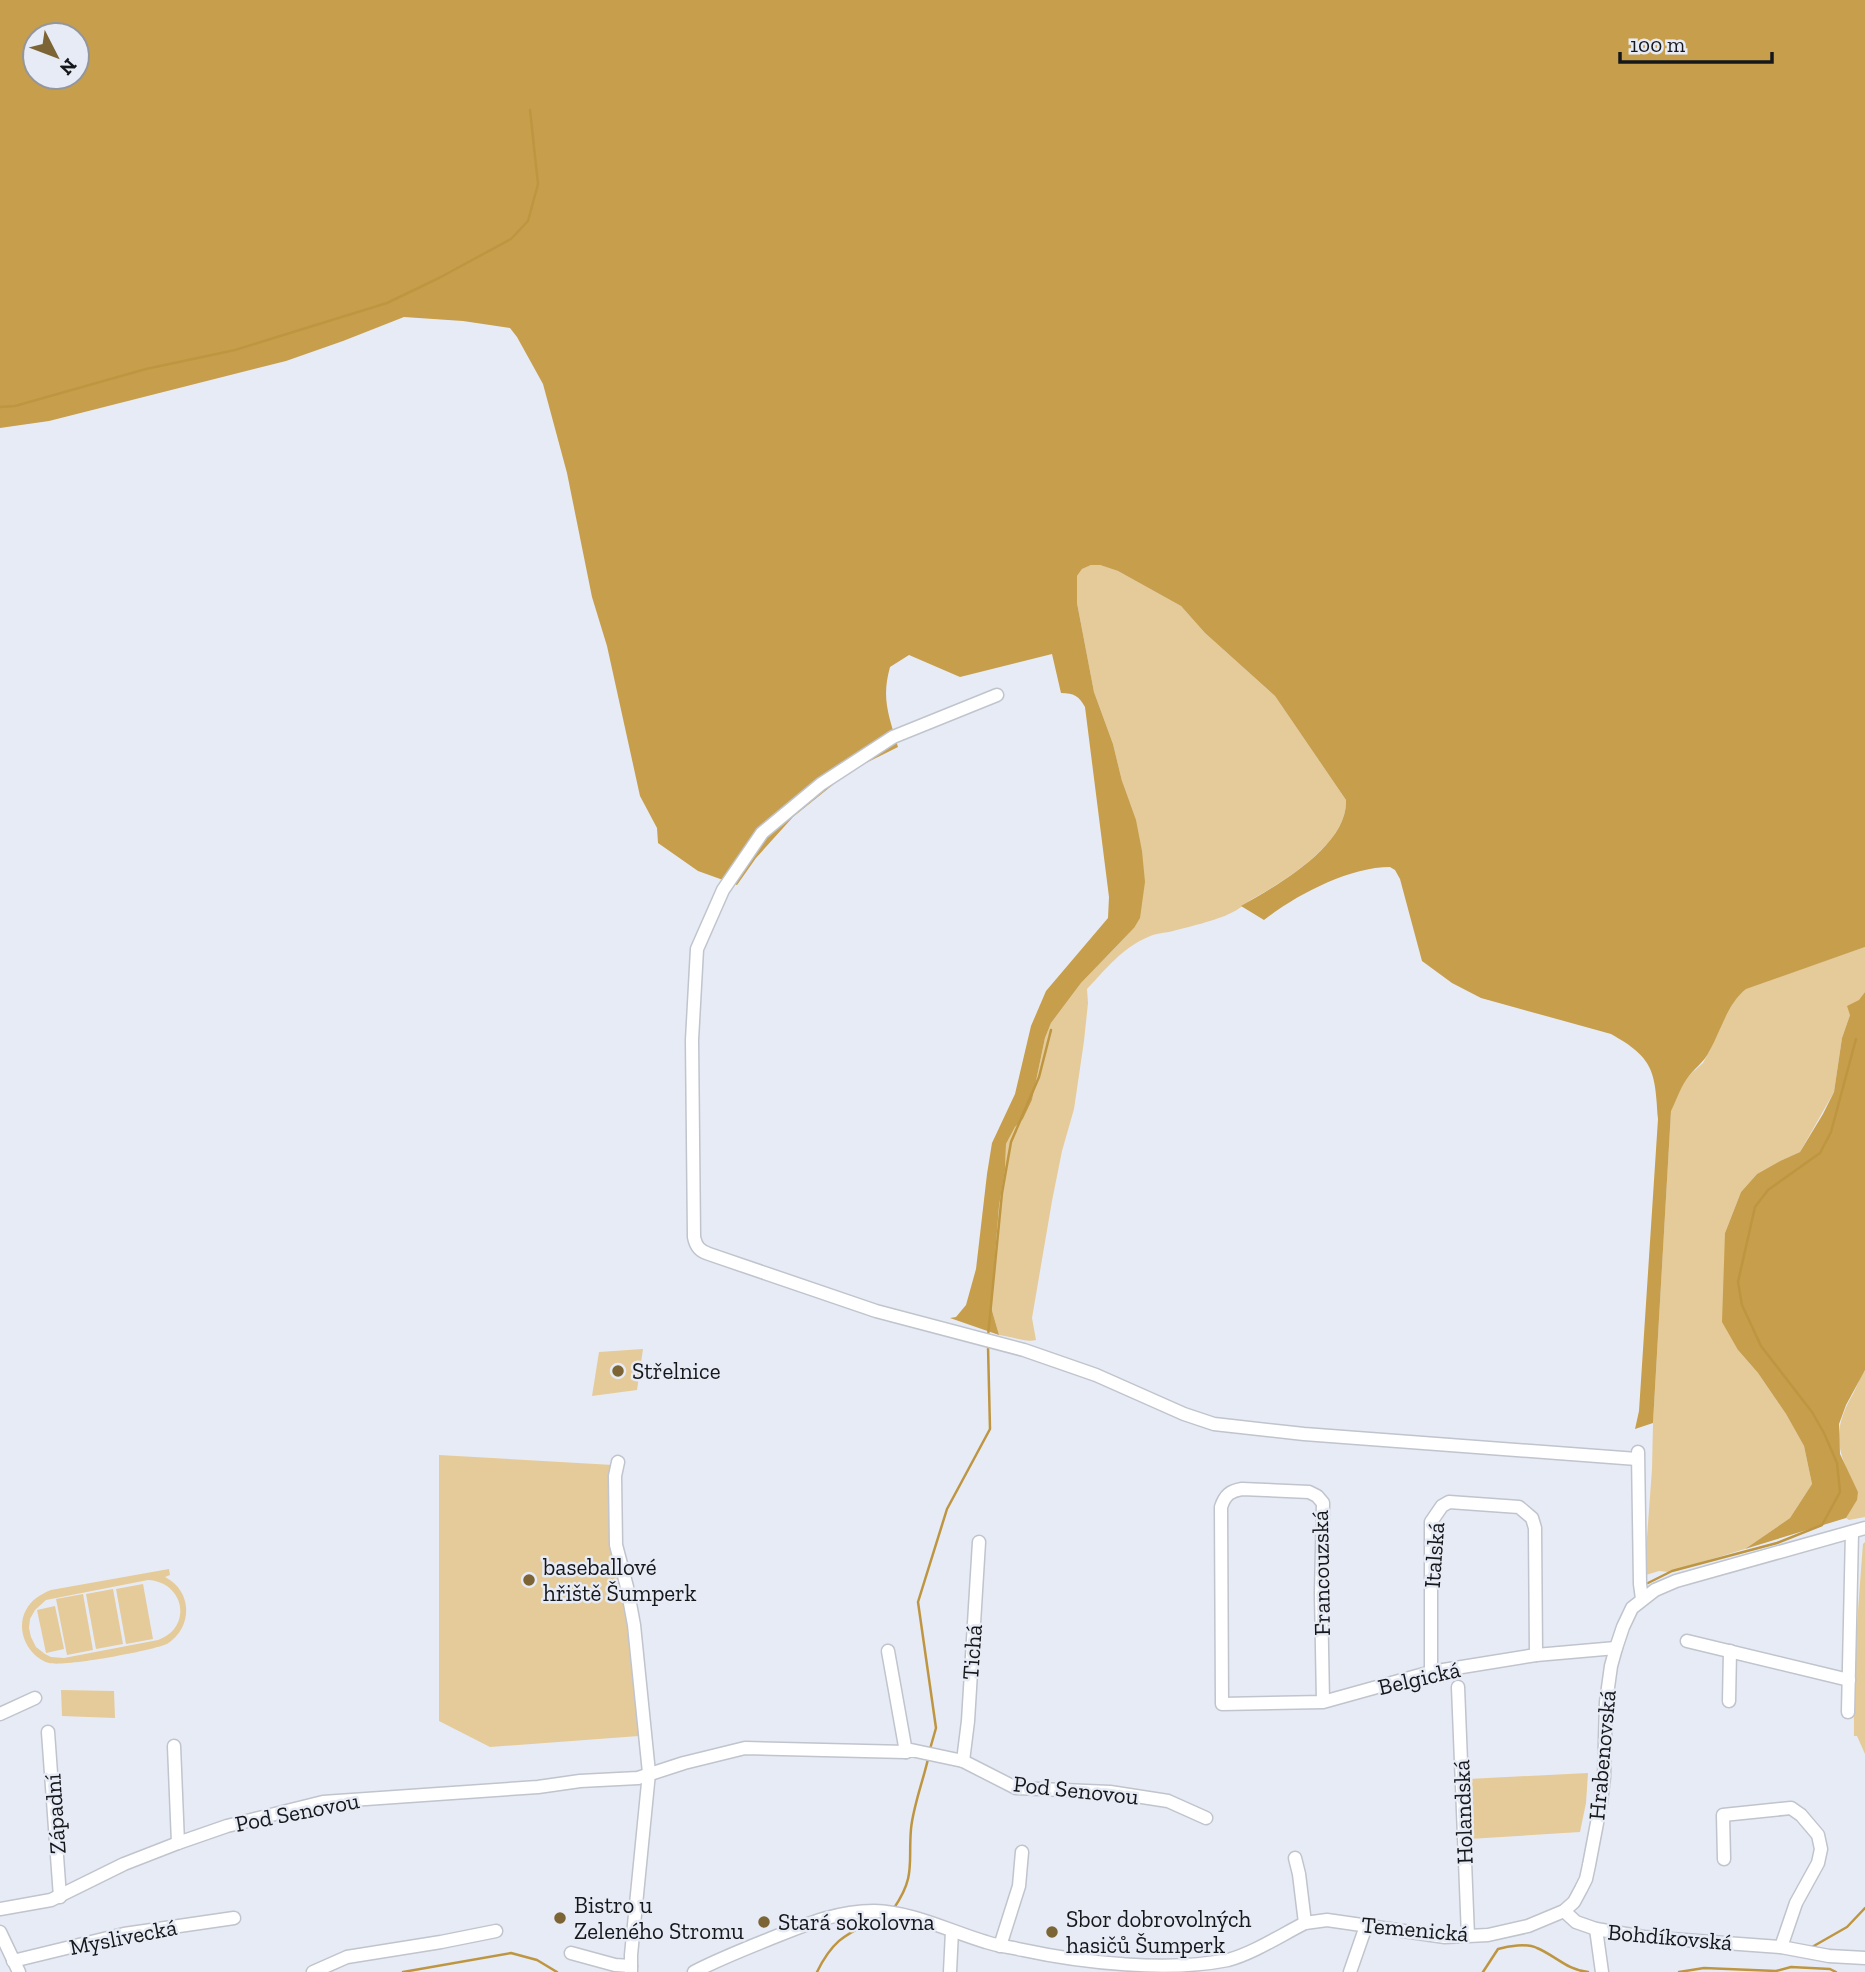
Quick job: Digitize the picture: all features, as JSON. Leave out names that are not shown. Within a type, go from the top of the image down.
[{"type":"street","points":[[997,695],[893,737],[821,784],[762,833],[723,890],[697,949],[692,1040],[696,1246],[702,1252],[876,1311],[1024,1350],[1096,1375],[1184,1414],[1214,1424],[1317,1435],[1638,1455],[1642,1599],[1676,1581],[1859,1530],[1848,1712]]},
{"type":"street","points":[[571,1953],[631,1969],[649,1773],[635,1625],[616,1545],[615,1476],[618,1462]]},
{"type":"street","name":"Francouzská","points":[[1222,1704],[1222,1507],[1225,1496],[1242,1489],[1308,1492],[1323,1503],[1323,1702]]},
{"type":"street","name":"Italská","points":[[1431,1672],[1431,1522],[1441,1506],[1449,1502],[1519,1507],[1532,1518],[1535,1528],[1536,1656]]},
{"type":"street","name":"Tichá","points":[[963,1761],[979,1542]]},
{"type":"street","name":"Hrabenovská","points":[[1564,1911],[1574,1902],[1586,1880],[1589,1865],[1602,1789],[1606,1702],[1611,1666],[1628,1615],[1642,1599]]},
{"type":"street","points":[[1687,1641],[1849,1680]]},
{"type":"street","name":"Belgická","points":[[1222,1704],[1323,1702],[1431,1672],[1616,1647]]},
{"type":"street","points":[[888,1651],[906,1752]]},
{"type":"street","points":[[1729,1701],[1730,1651]]},
{"type":"street","name":"Holandská","points":[[1458,1687],[1468,1936]]},
{"type":"street","points":[[0,1714],[35,1698]]},
{"type":"street","name":"Západní","points":[[48,1732],[60,1897]]},
{"type":"street","points":[[174,1746],[178,1843]]},
{"type":"street","name":"Pod Senovou","points":[[0,1909],[60,1897],[124,1864],[178,1843],[227,1826],[323,1802],[638,1778],[745,1748],[911,1750],[963,1761],[1016,1787],[1111,1792],[1168,1801],[1206,1818]]},
{"type":"street","points":[[1724,1859],[1723,1815],[1791,1808],[1801,1815],[1818,1835],[1821,1849],[1818,1863],[1796,1903],[1781,1947]]},
{"type":"street","points":[[1000,1946],[1018,1886],[1022,1852]]},
{"type":"street","points":[[1295,1858],[1301,1883],[1305,1923]]},
{"type":"street","name":"Temenická","points":[[694,1972],[789,1931],[837,1914],[873,1911],[915,1917],[1000,1946],[1091,1963],[1191,1966],[1227,1961],[1305,1923],[1327,1920],[1445,1937],[1468,1936],[1488,1935],[1528,1926],[1564,1911]]},
{"type":"street","name":"Bohdíkovská","points":[[1564,1911],[1576,1922],[1595,1929],[1644,1937],[1781,1947],[1810,1954],[1865,1958]]},
{"type":"street","name":"Myslivecká","points":[[16,1966],[124,1934],[234,1918]]},
{"type":"street","points":[[1350,1972],[1366,1926]]},
{"type":"street","points":[[1595,1929],[1602,1972]]},
{"type":"street","points":[[313,1972],[347,1957],[496,1931]]},
{"type":"street","points":[[950,1972],[953,1931]]},
{"type":"street","points":[[0,1932],[16,1966]]},
{"type":"shaded area","points":[[0,0],[1865,0],[1865,947],[1746,989],[1730,1009],[1708,1055],[1689,1076],[1671,1111],[1653,1423],[1635,1429],[1639,1411],[1658,1119],[1650,1068],[1636,1051],[1611,1034],[1481,998],[1452,983],[1422,961],[1400,879],[1390,867],[1358,872],[1324,884],[1291,901],[1264,920],[1241,906],[1290,876],[1323,848],[1343,817],[1346,800],[1275,696],[1205,633],[1181,606],[1118,571],[1100,565],[1082,569],[1077,576],[1077,603],[1094,692],[1136,820],[1145,882],[1140,918],[1134,928],[1081,983],[1051,1023],[1045,1038],[1032,1100],[1006,1144],[991,1307],[999,1335],[950,1318],[956,1317],[966,1305],[976,1269],[992,1143],[1015,1094],[1031,1026],[1046,991],[1108,918],[1109,897],[1085,707],[1076,696],[1061,693],[1052,654],[960,677],[909,655],[890,667],[886,698],[898,747],[850,771],[793,817],[756,858],[737,885],[698,871],[658,843],[657,828],[640,796],[607,646],[592,597],[567,473],[543,384],[510,328],[463,321],[404,317],[286,361],[49,421],[0,428]]},
{"type":"shaded area","points":[[1091,565],[1118,571],[1181,606],[1205,633],[1275,696],[1346,800],[1344,816],[1336,832],[1311,860],[1295,872],[1225,916],[1153,935],[1130,947],[1087,989],[1084,1041],[1074,1109],[1062,1151],[1032,1318],[1036,1340],[1027,1341],[999,1335],[991,1307],[1006,1144],[1032,1100],[1045,1038],[1051,1023],[1081,983],[1134,928],[1122,781],[1113,744],[1094,692],[1077,603],[1077,576],[1082,569]]},
{"type":"shaded area","points":[[1865,947],[1865,992],[1850,1015],[1842,1038],[1834,1092],[1800,1152],[1757,1174],[1741,1192],[1725,1233],[1738,1350],[1758,1373],[1804,1446],[1812,1484],[1790,1518],[1745,1549],[1669,1572],[1659,1571],[1646,1575],[1671,1110],[1686,1078],[1703,1063],[1718,1029],[1738,995],[1746,988]]},
{"type":"shaded area","points":[[1865,992],[1865,1370],[1839,1424],[1840,1454],[1858,1492],[1857,1500],[1846,1518],[1745,1549],[1790,1518],[1812,1484],[1804,1446],[1786,1414],[1758,1373],[1738,1350],[1722,1322],[1725,1233],[1741,1192],[1757,1174],[1800,1152],[1823,1114],[1834,1092],[1842,1038],[1850,1015],[1847,1006],[1859,1000]]},
{"type":"shaded area","name":"Střelnice","points":[[643,1349],[637,1390],[592,1396],[599,1352]]},
{"type":"shaded area","points":[[1865,1370],[1865,1517],[1849,1520],[1846,1518],[1858,1492],[1842,1455],[1839,1432],[1846,1408]]},
{"type":"shaded area","name":"baseballové hřiště Šumperk","points":[[439,1455],[613,1465],[611,1553],[625,1608],[639,1736],[490,1747],[439,1721]]},
{"type":"shaded area","points":[[1865,1542],[1865,1754],[1857,1736],[1854,1736],[1854,1712],[1858,1616]]},
{"type":"shaded area","points":[[169,1569],[170,1575],[165,1577],[181,1591],[185,1600],[185,1619],[176,1637],[158,1647],[89,1661],[49,1663],[30,1649],[22,1626],[26,1610],[31,1603],[51,1590]],"holes":[[[148,1580],[160,1583],[177,1597],[180,1616],[169,1634],[158,1640],[64,1658],[45,1654],[36,1647],[31,1637],[30,1619],[46,1600]]]},
{"type":"shaded area","points":[[143,1584],[153,1639],[126,1644],[116,1589]]},
{"type":"shaded area","points":[[113,1589],[123,1644],[96,1649],[86,1594]]},
{"type":"shaded area","points":[[83,1594],[93,1650],[67,1655],[56,1599]]},
{"type":"shaded area","points":[[55,1606],[64,1649],[46,1653],[37,1610]]},
{"type":"shaded area","points":[[61,1690],[114,1691],[115,1718],[62,1716]]},
{"type":"shaded area","points":[[1588,1773],[1580,1832],[1469,1839],[1468,1779]]},
{"type":"waterway","points":[[0,407],[15,406],[146,369],[235,350],[387,303],[511,239],[528,221],[538,184],[530,110]]},
{"type":"waterway","points":[[988,1336],[1002,1193],[1011,1142],[1039,1077],[1051,1030]]},
{"type":"waterway","points":[[1648,1583],[1672,1571],[1777,1543],[1822,1525],[1840,1492],[1837,1463],[1824,1433],[1812,1412],[1761,1346],[1742,1305],[1738,1282],[1755,1207],[1768,1190],[1820,1153],[1831,1132],[1856,1039]]},
{"type":"waterway","points":[[930,1749],[936,1728],[918,1602],[947,1509],[990,1429],[988,1346]]},
{"type":"waterway","points":[[894,1908],[906,1887],[910,1869],[912,1821],[928,1759]]},
{"type":"waterway","points":[[1812,1947],[1847,1927],[1865,1908]]},
{"type":"waterway","points":[[817,1972],[836,1944],[880,1917]]},
{"type":"waterway","points":[[1483,1972],[1498,1949],[1523,1945],[1533,1946],[1568,1966],[1588,1972]]},
{"type":"waterway","points":[[403,1972],[511,1953],[537,1960],[557,1972]]},
{"type":"waterway","points":[[1679,1972],[1704,1968],[1776,1971],[1791,1967],[1830,1969],[1836,1972]]},
{"type":"place","name":"Střelnice","points":[[618,1371]]},
{"type":"place","name":"baseballové hřiště Šumperk","points":[[529,1580]]},
{"type":"place","name":"Bistro u Zeleného Stromu","points":[[560,1918]]},
{"type":"place","name":"Stará sokolovna","points":[[764,1922]]},
{"type":"place","name":"Sbor dobrovolných hasičů Šumperk","points":[[1052,1932]]}]
